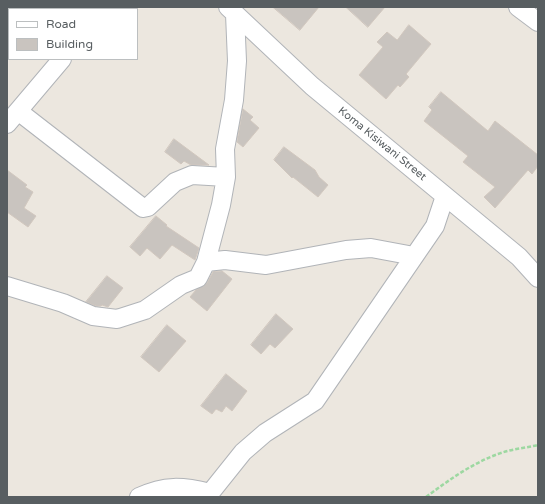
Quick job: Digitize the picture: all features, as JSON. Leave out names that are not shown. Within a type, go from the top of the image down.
[{"type":"street","points":[[518,7],[538,22]]},
{"type":"street","points":[[7,286],[63,302],[93,316],[117,319],[145,310],[159,302],[181,285],[198,278],[206,262],[221,206],[226,177],[225,149],[234,100],[237,61],[231,10]]},
{"type":"street","name":"Koma Kisiwani Street","points":[[231,10],[312,86],[519,257],[538,278]]},
{"type":"street","points":[[61,60],[13,118],[143,208],[148,207],[175,182],[192,175],[226,177]]},
{"type":"street","points":[[139,497],[169,487],[188,487],[208,495],[243,452],[265,433],[315,401],[435,226],[445,196]]},
{"type":"street","points":[[206,262],[225,260],[266,265],[346,250],[371,248],[414,256]]},
{"type":"path","points":[[426,497],[455,475],[472,465],[499,453],[538,445]]},
{"type":"building","points":[[273,7],[319,7],[300,30]]},
{"type":"building","points":[[346,7],[385,7],[368,27]]},
{"type":"building","points":[[409,25],[431,44],[406,74],[409,77],[400,87],[398,85],[386,99],[359,75],[383,47],[377,42],[387,32],[397,40]]},
{"type":"building","points":[[441,92],[488,131],[495,121],[538,155],[538,166],[532,174],[528,170],[495,208],[484,197],[495,187],[463,162],[468,156],[424,121],[432,110],[429,107]]},
{"type":"building","points":[[243,109],[253,117],[250,120],[259,128],[243,147],[237,142]]},
{"type":"building","points":[[174,139],[209,165],[191,165],[184,161],[181,164],[165,152]]},
{"type":"building","points":[[284,147],[315,170],[319,177],[328,185],[318,197],[293,177],[292,178],[274,160]]},
{"type":"building","points":[[7,170],[27,185],[25,187],[33,192],[24,208],[36,216],[28,227],[7,212]]},
{"type":"building","points":[[156,216],[167,225],[166,226],[199,248],[195,260],[172,245],[160,259],[147,248],[140,256],[130,247]]},
{"type":"building","points":[[222,271],[232,279],[207,311],[190,297],[196,290],[207,283],[213,272]]},
{"type":"building","points":[[107,276],[123,288],[108,307],[102,305],[96,306],[86,302]]},
{"type":"building","points":[[276,314],[293,329],[275,348],[270,344],[261,354],[251,345]]},
{"type":"building","points":[[167,325],[186,341],[159,372],[141,357]]},
{"type":"building","points":[[226,374],[247,391],[232,411],[226,406],[222,412],[216,409],[212,414],[201,406]]}]
